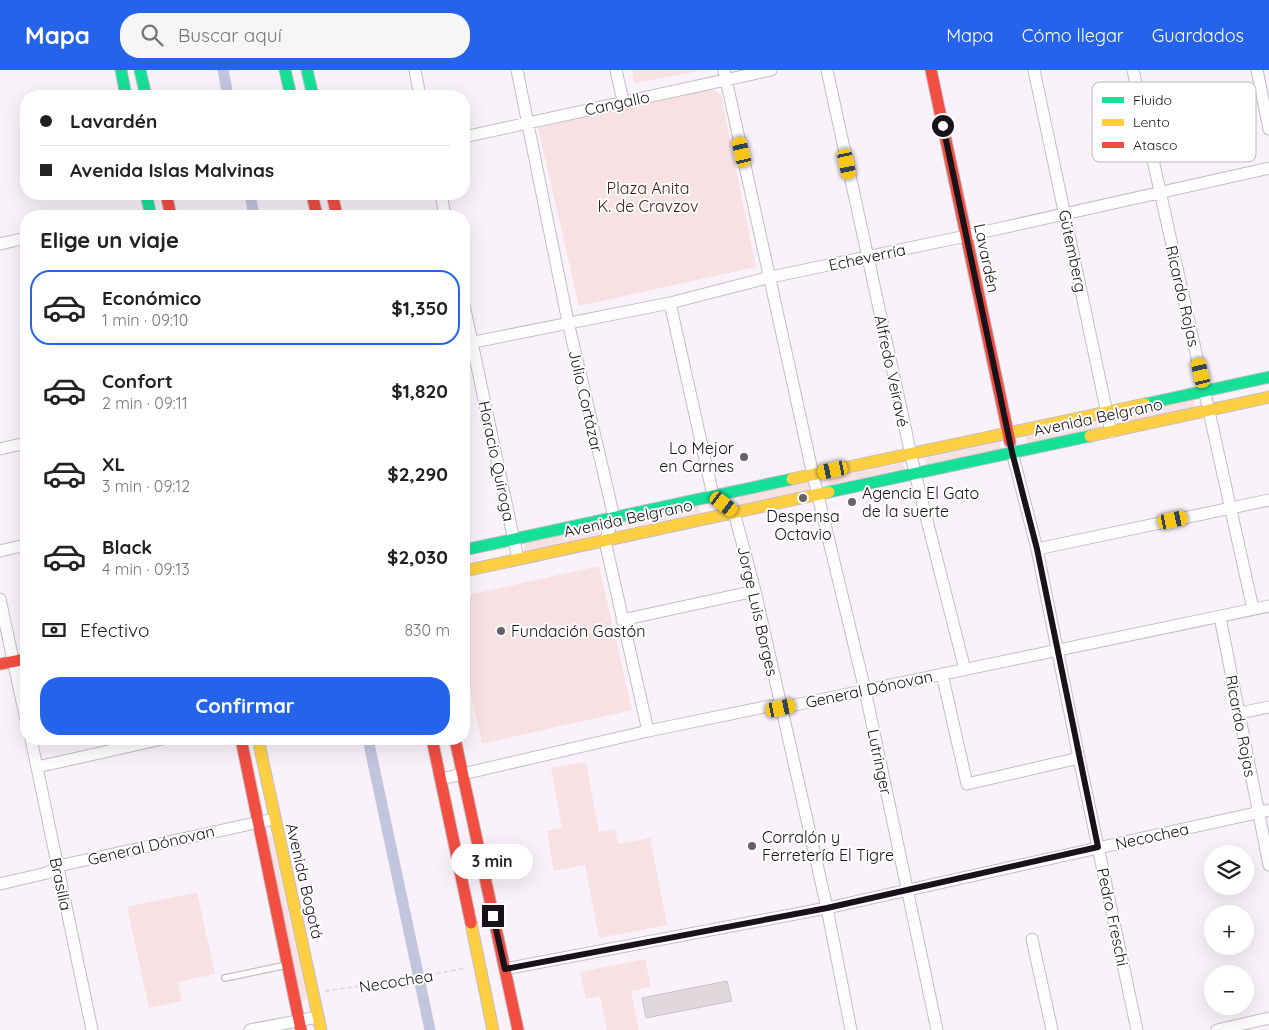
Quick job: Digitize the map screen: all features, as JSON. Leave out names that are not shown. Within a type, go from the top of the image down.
[{"type":"main road","points":[[120,70],[125,90]]},
{"type":"main road","points":[[140,70],[145,90]]},
{"type":"main road","points":[[285,70],[290,90]]},
{"type":"main road","points":[[307,70],[312,90]]},
{"type":"main road","name":"Lavardén","points":[[931,70],[1012,452]]},
{"type":"main road","name":"Avenida Belgrano","points":[[470,549],[713,495],[1269,377]]},
{"type":"main road","name":"Avenida Belgrano","points":[[470,570],[1269,397]]},
{"type":"main road","points":[[0,664],[20,659]]},
{"type":"main road","points":[[242,745],[256,821],[300,1025]]},
{"type":"main road","name":"Avenida Bogotá","points":[[259,745],[321,1030]]},
{"type":"main road","points":[[433,745],[492,1030]]},
{"type":"main road","points":[[456,745],[518,1030]]},
{"type":"street","points":[[415,70],[419,90]]},
{"type":"street","name":"Julio Cortázar","points":[[516,70],[568,322],[614,517]]},
{"type":"street","points":[[616,70],[622,101]]},
{"type":"street","name":"Cangallo","points":[[470,136],[527,124],[725,75],[771,70]]},
{"type":"street","name":"Alfredo Veiravé","points":[[827,70],[910,454],[965,670]]},
{"type":"street","name":"Gütemberg","points":[[1034,70],[1111,432]]},
{"type":"street","points":[[1256,70],[1269,129]]},
{"type":"street","points":[[725,75],[819,495]]},
{"type":"street","name":"Ricardo Rojas","points":[[1153,162],[1206,391],[1253,609]]},
{"type":"street","name":"Echeverría","points":[[470,343],[670,303],[771,277],[966,236],[1159,191],[1269,168]]},
{"type":"street","points":[[0,244],[20,242]]},
{"type":"street","points":[[670,303],[713,495],[734,512]]},
{"type":"street","name":"Horacio Quiroga","points":[[470,352],[518,559]]},
{"type":"street","points":[[0,449],[20,444]]},
{"type":"street","name":"Pedro Freschi","points":[[1012,452],[1037,549],[1137,1030]]},
{"type":"street","name":"Lutringer","points":[[819,495],[865,690],[937,1030]]},
{"type":"street","points":[[1037,549],[1269,500]]},
{"type":"street","name":"Jorge Luis Borges","points":[[734,512],[755,591],[827,908],[851,1030]]},
{"type":"street","points":[[614,517],[605,541],[648,731]]},
{"type":"street","points":[[0,550],[20,546]]},
{"type":"street","points":[[622,620],[755,591]]},
{"type":"street","points":[[0,599],[20,693]]},
{"type":"street","name":"General Dónovan","points":[[441,778],[648,731],[769,706],[781,708],[1269,606]]},
{"type":"street","name":"Ricardo Rojas","points":[[1220,617],[1239,713],[1264,811],[1269,864]]},
{"type":"street","points":[[942,674],[967,784],[1079,758]]},
{"type":"street","points":[[1239,713],[1269,707]]},
{"type":"street","name":"Brasilia","points":[[32,745],[92,1030]]},
{"type":"street","points":[[37,767],[135,745]]},
{"type":"street","name":"Necochea","points":[[505,969],[827,908],[1264,811]]},
{"type":"street","name":"General Dónovan","points":[[0,884],[47,873],[58,866],[256,821],[274,819]]},
{"type":"street","points":[[1032,939],[1052,1030]]},
{"type":"street","points":[[250,1030],[300,1025],[318,1017]]},
{"type":"street","points":[[1217,1030],[1269,1018]]},
{"type":"lane","points":[[225,978],[287,965]]},
{"type":"path","name":"Necochea","points":[[313,993],[429,976],[478,966]]},
{"type":"green space","points":[[632,70],[705,70],[634,83]]},
{"type":"green space","name":"Plaza Anita K. de Cravzov","points":[[710,87],[721,95],[756,267],[579,306],[538,128]]},
{"type":"green space","points":[[1193,399],[1195,408],[1121,423],[1119,415]]},
{"type":"green space","points":[[1099,420],[1101,428],[1027,443],[1025,435]]},
{"type":"green space","points":[[999,442],[1001,450],[926,466],[925,458]]},
{"type":"green space","points":[[903,463],[904,471],[830,486],[828,478]]},
{"type":"green space","points":[[809,482],[810,491],[741,505],[739,497]]},
{"type":"green space","points":[[698,505],[700,513],[625,528],[623,520]]},
{"type":"green space","points":[[598,528],[600,536],[525,552],[524,544]]},
{"type":"green space","points":[[599,566],[632,710],[482,744],[470,690],[470,595]]},
{"type":"green space","points":[[586,762],[599,832],[615,829],[618,844],[650,838],[667,925],[599,938],[585,865],[554,871],[547,831],[562,828],[551,768]]},
{"type":"green space","points":[[271,835],[307,1000],[301,1001],[266,836]]},
{"type":"green space","points":[[197,892],[215,974],[178,982],[182,1001],[149,1008],[127,907]]},
{"type":"green space","points":[[645,959],[651,987],[631,991],[639,1030],[607,1030],[600,996],[586,999],[580,972]]},
{"type":"building","points":[[727,981],[732,1001],[646,1018],[642,998]]},
{"type":"waterway","points":[[223,70],[227,90]]},
{"type":"waterway","points":[[251,200],[253,210]]},
{"type":"waterway","points":[[369,745],[430,1030]]},
{"type":"traffic: fast","points":[[121,70],[125,90]]},
{"type":"traffic: fast","points":[[140,70],[145,90]]},
{"type":"traffic: fast","points":[[285,70],[290,90]]},
{"type":"traffic: fast","points":[[307,70],[312,90]]},
{"type":"traffic: fast","points":[[147,200],[150,210]]},
{"type":"traffic: fast","points":[[1145,404],[1269,377]]},
{"type":"traffic: fast","points":[[829,492],[1090,436]]},
{"type":"traffic: fast","points":[[470,549],[792,479]]},
{"type":"traffic: slow","points":[[1090,436],[1269,397]]},
{"type":"traffic: slow","points":[[792,479],[1145,404]]},
{"type":"traffic: slow","points":[[470,570],[829,492]]},
{"type":"traffic: slow","points":[[259,745],[321,1030]]},
{"type":"traffic: slow","points":[[471,923],[493,1030]]},
{"type":"traffic: jam","points":[[931,70],[1010,442]]},
{"type":"traffic: jam","points":[[167,200],[170,210]]},
{"type":"traffic: jam","points":[[313,200],[316,210]]},
{"type":"traffic: jam","points":[[333,200],[336,210]]},
{"type":"traffic: jam","points":[[0,664],[20,660]]},
{"type":"traffic: jam","points":[[242,745],[301,1030]]},
{"type":"traffic: jam","points":[[433,745],[471,923]]},
{"type":"traffic: jam","points":[[456,745],[518,1030]]},
{"type":"place","name":"Lo Mejor en Carnes","points":[[744,457]]},
{"type":"place","name":"Despensa Octavio","points":[[803,498]]},
{"type":"place","name":"Agencia El Gato de la suerte","points":[[852,502]]},
{"type":"place","name":"Fundación Gastón","points":[[501,631]]},
{"type":"place","name":"Corralón y Ferretería El Tigre","points":[[752,846]]},
{"type":"route","points":[[493,916],[505,969],[827,908],[1098,847],[1059,651],[1037,549],[1012,452],[943,126]]}]
